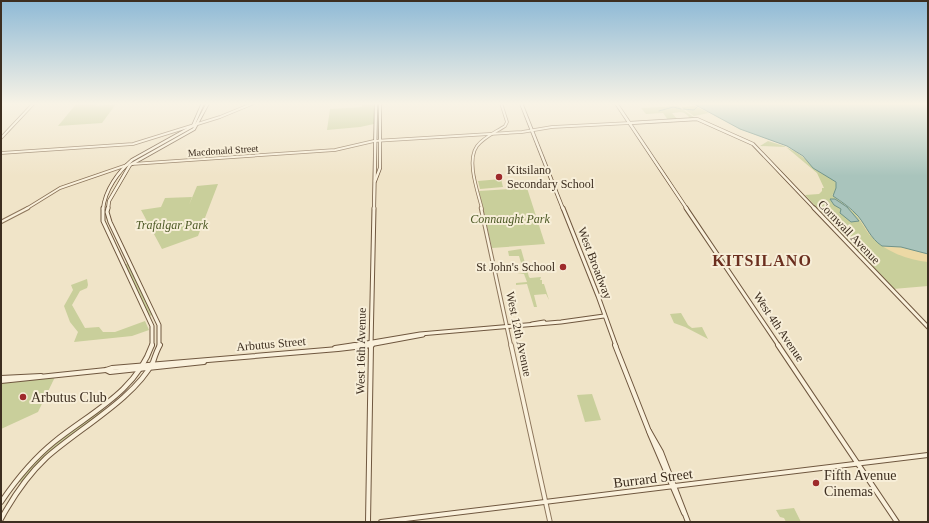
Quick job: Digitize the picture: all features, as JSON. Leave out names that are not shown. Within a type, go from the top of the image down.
[{"type":"main road","points":[[1,502],[20,477],[39,457],[55,442],[119,392],[143,367],[149,356],[154,342],[152,326],[101,214],[104,200],[122,170],[189,127]]},
{"type":"main road","points":[[1,520],[19,491],[46,459],[124,395],[142,378],[157,355],[161,343],[160,325],[110,222],[107,212],[111,198],[129,165],[190,132],[195,127]]},
{"type":"main road","name":"West 16th Avenue","points":[[368,522],[376,127]]},
{"type":"main road","name":"West 16th Avenue","points":[[375,181],[380,170],[380,127]]},
{"type":"main road","name":"West Broadway","points":[[531,127],[649,431],[688,522]]},
{"type":"main road","name":"West 4th Avenue","points":[[633,127],[898,522]]},
{"type":"main road","name":"Cornwall Avenue","points":[[717,127],[749,141],[758,148],[928,327]]},
{"type":"main road","points":[[137,160],[136,162],[138,164]]},
{"type":"main road","name":"Arbutus Street","points":[[1,381],[106,370],[110,372],[143,367],[371,344],[423,335],[605,317]]},
{"type":"main road","name":"Arbutus Street","points":[[1,378],[37,375],[42,376]]},
{"type":"main road","name":"Burrard Street","points":[[381,522],[928,455]]},
{"type":"street","points":[[1,138],[11,127]]},
{"type":"street","points":[[1,153],[133,144],[152,136],[186,127]]},
{"type":"street","points":[[491,134],[500,127]]},
{"type":"street","name":"Macdonald Street","points":[[1,222],[60,188],[129,165],[335,150],[376,141],[491,134],[566,127]]},
{"type":"street","name":"West 12th Avenue","points":[[491,134],[481,141],[473,151],[472,166],[550,522]]},
{"type":"green space","points":[[327,127],[356,127],[327,130]]},
{"type":"green space","points":[[768,141],[784,146],[786,147],[760,146]]},
{"type":"green space","points":[[786,147],[796,152],[835,181],[838,189],[835,190],[834,194],[832,195],[855,213],[870,235],[880,244],[928,254],[928,286],[893,289],[805,195],[819,194],[822,191],[822,188],[824,188],[817,173]]},
{"type":"green space","points":[[501,179],[503,187],[480,189],[478,181]]},
{"type":"green space","name":"Trafalgar Park","points":[[218,184],[198,236],[162,249],[141,210],[161,207],[165,198],[192,197],[189,205],[197,186]]},
{"type":"green space","name":"Connaught Park","points":[[527,188],[545,244],[492,248],[479,191]]},
{"type":"green space","points":[[521,249],[529,277],[541,277],[540,280],[542,280],[542,284],[544,284],[549,300],[546,294],[534,295],[537,307],[534,307],[527,284],[516,285],[516,283],[527,282],[524,274],[517,274],[524,273],[519,256],[509,256],[508,251]]},
{"type":"green space","points":[[128,263],[152,315],[150,316],[147,313],[126,268],[125,265]]},
{"type":"green space","points":[[87,279],[87,288],[80,291],[72,305],[85,328],[99,327],[103,332],[115,332],[145,321],[149,330],[132,336],[74,342],[78,332],[70,322],[64,306],[73,290],[71,285]]},
{"type":"green space","points":[[681,313],[688,325],[692,328],[702,327],[708,339],[674,323],[670,314]]},
{"type":"green space","name":"Arbutus Club","points":[[55,377],[38,412],[1,429],[1,382]]},
{"type":"green space","points":[[592,394],[601,420],[585,422],[577,395]]},
{"type":"green space","points":[[101,408],[104,409],[104,411],[63,442],[24,482],[17,482],[47,452]]},
{"type":"green space","points":[[794,508],[801,522],[786,522],[784,518],[780,517],[776,510]]},
{"type":"sand","points":[[832,195],[928,242],[928,262],[904,257],[882,246],[868,233],[853,211]]},
{"type":"water","points":[[737,127],[928,127],[928,254],[901,247],[882,246],[872,236],[855,213],[833,196],[836,188],[836,182],[813,168],[803,156],[787,146]]},
{"type":"water","points":[[830,199],[835,199],[847,207],[859,221],[851,222],[840,213],[841,209],[834,205]]},
{"type":"place","name":"Kitsilano Secondary School","points":[[499,177]]},
{"type":"place","name":"St John's School","points":[[563,267]]},
{"type":"place","name":"Arbutus Club","points":[[23,397]]},
{"type":"place","name":"Fifth Avenue Cinemas","points":[[816,483]]},
{"type":"district","name":"KITSILANO","points":[[762,260]]}]
